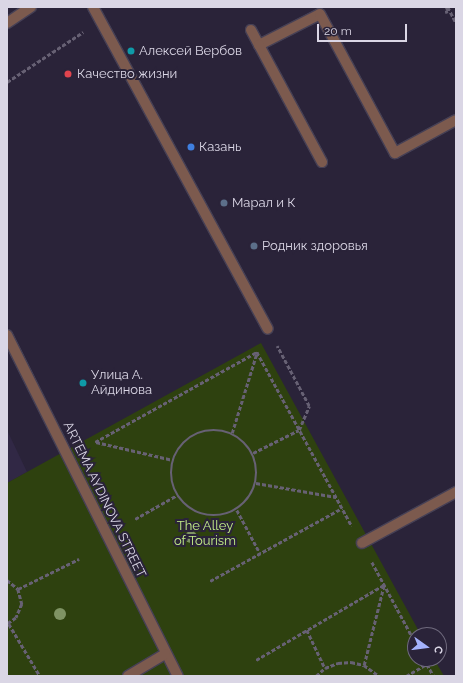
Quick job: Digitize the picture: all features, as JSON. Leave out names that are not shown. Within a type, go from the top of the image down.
[{"type":"street","points":[[7,23],[31,7]]},
{"type":"street","points":[[94,7],[268,328]]},
{"type":"street","points":[[259,45],[320,14],[395,153],[456,120]]},
{"type":"street","points":[[251,30],[322,162]]},
{"type":"street","name":"ARTEMA AYDINOVA STREET","points":[[7,335],[165,654],[178,676]]},
{"type":"street","points":[[362,543],[456,492]]},
{"type":"street","points":[[128,676],[165,654]]},
{"type":"path","points":[[445,12],[448,11],[447,7]]},
{"type":"path","points":[[447,7],[456,23]]},
{"type":"path","points":[[7,82],[101,20]]},
{"type":"path","points":[[252,453],[299,430],[309,406],[268,328]]},
{"type":"path","points":[[257,352],[407,627]]},
{"type":"path","points":[[232,433],[257,352]]},
{"type":"path","points":[[173,460],[95,442],[257,352]]},
{"type":"path","points":[[217,430],[232,433],[247,445],[252,453],[256,462],[256,483],[246,503],[237,510],[215,516],[204,515],[193,511],[177,496],[172,484],[173,460],[179,447],[190,437],[203,431],[217,430]]},
{"type":"path","points":[[256,483],[336,497]]},
{"type":"path","points":[[135,519],[177,496]]},
{"type":"path","points":[[210,581],[342,508]]},
{"type":"path","points":[[237,510],[260,553]]},
{"type":"path","points":[[18,589],[79,560]]},
{"type":"path","points":[[7,580],[18,589],[22,604],[20,612],[8,624],[40,676]]},
{"type":"path","points":[[256,660],[384,585]]},
{"type":"path","points":[[364,665],[384,585]]},
{"type":"path","points":[[307,630],[325,668]]},
{"type":"path","points":[[316,676],[325,668],[338,663],[364,665],[379,676]]},
{"type":"path","points":[[406,676],[422,667]]},
{"type":"path","points":[[429,667],[434,676]]},
{"type":"shaded area","points":[[7,430],[27,472],[7,483]]},
{"type":"green space","name":"The Alley of Tourism","points":[[261,343],[417,627],[407,627],[407,667],[439,667],[444,676],[7,676],[7,483]]},
{"type":"place","name":"Алексей Вербов","points":[[131,51]]},
{"type":"place","name":"Качество жизни","points":[[68,74]]},
{"type":"place","name":"Казань","points":[[191,147]]},
{"type":"place","name":"Марал и К","points":[[224,203]]},
{"type":"place","name":"Родник здоровья","points":[[254,246]]},
{"type":"place","name":"Улица А. Айдинова","points":[[83,383]]}]
